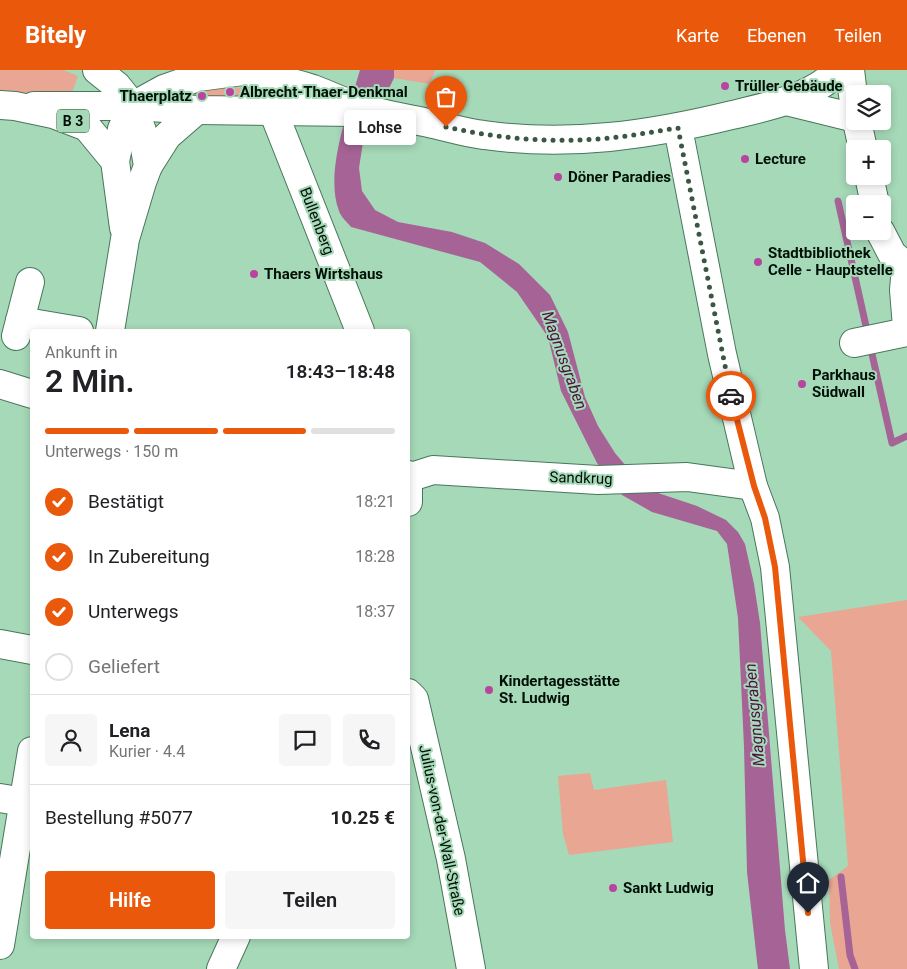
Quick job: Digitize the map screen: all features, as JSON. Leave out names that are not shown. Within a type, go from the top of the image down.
[{"type":"street","points":[[97,70],[117,86],[133,106],[142,131],[148,166]]},
{"type":"street","points":[[125,239],[115,161],[122,129],[133,106],[164,89],[198,77],[241,70],[310,88],[337,105]]},
{"type":"street","points":[[8,106],[133,106],[197,110],[273,111],[337,105],[482,135],[520,139],[599,139],[678,128],[786,101],[821,85],[838,70]]},
{"type":"street","points":[[850,70],[852,85]]},
{"type":"street","points":[[273,111],[278,80]]},
{"type":"street","points":[[786,101],[846,117]]},
{"type":"street","name":"B 3","points":[[8,106],[53,114],[87,127],[115,161]]},
{"type":"street","points":[[110,329],[125,239],[148,166],[167,136],[197,110]]},
{"type":"street","name":"Bullenberg","points":[[273,111],[359,329]]},
{"type":"street","points":[[678,128],[722,354],[742,417],[754,486],[765,518],[775,567],[814,969]]},
{"type":"street","points":[[885,240],[892,254],[906,267],[904,290],[907,327]]},
{"type":"street","points":[[30,282],[18,328],[38,329]]},
{"type":"street","points":[[866,341],[907,332]]},
{"type":"street","points":[[0,384],[30,393]]},
{"type":"street","name":"Sandkrug","points":[[410,476],[433,470],[598,480],[687,477],[754,486]]},
{"type":"street","points":[[0,644],[30,650]]},
{"type":"street","name":"Julius-von-der-Wall-Straße","points":[[410,695],[414,699],[451,859],[471,969]]},
{"type":"street","points":[[0,945],[12,800],[30,756]]},
{"type":"street","points":[[221,969],[235,939]]},
{"type":"shaded area","points":[[0,70],[63,70],[78,76],[71,95],[0,92]]},
{"type":"shaded area","points":[[394,70],[435,70],[430,84],[394,78]]},
{"type":"shaded area","points":[[226,86],[254,92],[262,98],[264,103],[177,95]]},
{"type":"shaded area","points":[[907,600],[907,969],[839,969],[830,923],[829,880],[848,866],[831,651],[798,617]]},
{"type":"shaded area","points":[[590,773],[594,790],[666,780],[673,842],[569,855],[563,834],[558,776]]},
{"type":"water","name":"Magnusgraben","points":[[360,70],[394,70],[394,78],[363,142],[359,168],[362,191],[375,210],[398,222],[452,232],[485,243],[519,264],[550,295],[568,332],[585,397],[598,426],[615,453],[626,466],[658,493],[697,506],[726,520],[738,532],[745,544],[760,623],[785,930],[790,969],[758,969],[747,872],[738,618],[727,544],[717,531],[652,512],[622,495],[597,463],[561,391],[548,337],[517,292],[480,262],[351,227],[343,217],[339,211],[335,195],[336,160]]},
{"type":"waterway","points":[[838,201],[868,335]]},
{"type":"waterway","points":[[870,345],[892,443],[907,436]]},
{"type":"waterway","points":[[841,877],[850,955],[855,969]]},
{"type":"way so far","points":[[446,127],[482,135],[556,140],[599,139],[678,128],[731,396]]},
{"type":"place","name":"Trüller Gebäude","points":[[725,86]]},
{"type":"place","name":"Albrecht-Thaer-Denkmal","points":[[230,92]]},
{"type":"place","name":"Thaerplatz","points":[[202,96]]},
{"type":"place","name":"Lohse","points":[[446,127]]},
{"type":"place","name":"Lecture","points":[[745,159]]},
{"type":"place","name":"Döner Paradies","points":[[558,177]]},
{"type":"place","name":"Stadtbibliothek Celle - Hauptstelle","points":[[758,262]]},
{"type":"place","name":"Thaers Wirtshaus","points":[[254,274]]},
{"type":"place","name":"Parkhaus Südwall","points":[[802,384]]},
{"type":"place","name":"Kindertagesstätte St. Ludwig","points":[[489,690]]},
{"type":"place","name":"Sankt Ludwig","points":[[613,888]]},
{"type":"route","points":[[731,396],[757,497],[765,518],[775,567],[808,913]]}]
